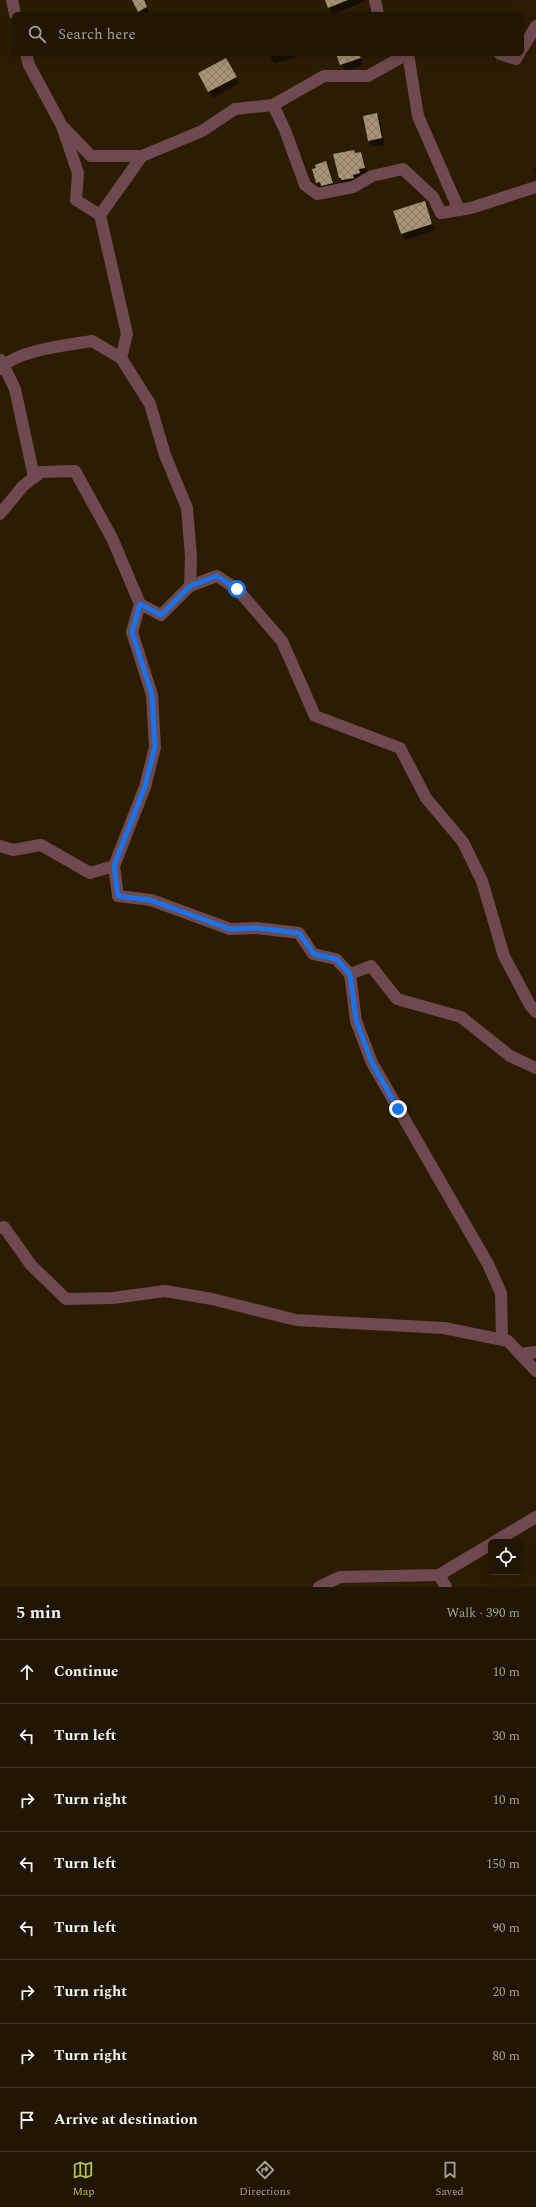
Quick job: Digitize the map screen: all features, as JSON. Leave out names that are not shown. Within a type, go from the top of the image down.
[{"type":"street","points":[[12,0],[15,12]]},
{"type":"street","points":[[375,0],[378,12]]},
{"type":"street","points":[[524,46],[536,26]]},
{"type":"street","points":[[27,56],[29,65],[62,126],[78,173],[76,200],[100,215],[126,334],[122,358]]},
{"type":"street","points":[[62,126],[91,156],[142,156],[202,131],[235,109],[273,105],[324,76],[368,76],[403,56]]},
{"type":"street","points":[[407,56],[418,116],[459,210]]},
{"type":"street","points":[[506,56],[516,59],[518,56]]},
{"type":"street","points":[[273,105],[285,130],[306,185],[317,194],[353,187],[372,176],[403,169],[433,197],[441,213],[459,210],[536,187]]},
{"type":"street","points":[[100,215],[142,156]]},
{"type":"street","points":[[34,477],[15,389],[1,364],[30,352],[92,341],[122,358],[150,404],[165,455],[187,508],[191,557],[190,586]]},
{"type":"street","points":[[0,514],[23,486],[41,472],[75,471],[112,538],[140,604],[132,632],[152,695],[155,746],[145,786],[114,866],[118,896],[150,900],[230,929],[257,928],[299,933],[314,954],[336,959],[350,974],[356,1020],[372,1063],[488,1264],[501,1293],[502,1340]]},
{"type":"street","points":[[140,604],[161,615],[190,586],[217,576],[237,589],[282,641],[315,716],[400,748],[426,798],[463,842],[482,881],[504,956],[530,1005],[536,1012]]},
{"type":"street","points":[[0,846],[13,850],[41,845],[90,873],[114,866]]},
{"type":"street","points":[[350,974],[372,966],[397,999],[461,1017],[510,1056],[536,1068]]},
{"type":"street","points":[[0,1228],[4,1227],[31,1265],[66,1299],[113,1298],[165,1291],[212,1299],[296,1320],[444,1328],[508,1341],[536,1371]]},
{"type":"street","points":[[520,1354],[536,1352]]},
{"type":"street","points":[[499,1539],[536,1517]]},
{"type":"street","points":[[319,1587],[340,1577],[440,1575],[488,1546]]},
{"type":"street","points":[[440,1575],[446,1587]]},
{"type":"building","points":[[132,0],[144,0],[147,7],[138,12]]},
{"type":"building","points":[[325,0],[348,0],[328,8]]},
{"type":"building","points":[[337,56],[360,56],[361,58],[340,65]]},
{"type":"building","points":[[226,58],[237,77],[208,92],[198,73]]},
{"type":"building","points":[[377,113],[382,138],[368,141],[363,116]]},
{"type":"building","points":[[354,150],[355,153],[361,152],[365,168],[359,169],[360,173],[353,175],[354,178],[341,180],[341,178],[339,178],[333,154]]},
{"type":"building","points":[[326,161],[333,183],[321,186],[320,182],[316,183],[312,169],[316,168],[315,165]]},
{"type":"building","points":[[425,201],[432,224],[401,234],[393,211]]},
{"type":"route","points":[[237,589],[217,576],[190,586],[161,615],[140,604],[132,632],[152,695],[155,746],[145,786],[114,866],[118,896],[150,900],[230,929],[257,928],[299,933],[314,954],[336,959],[350,974],[356,1020],[372,1063],[398,1109]]}]
